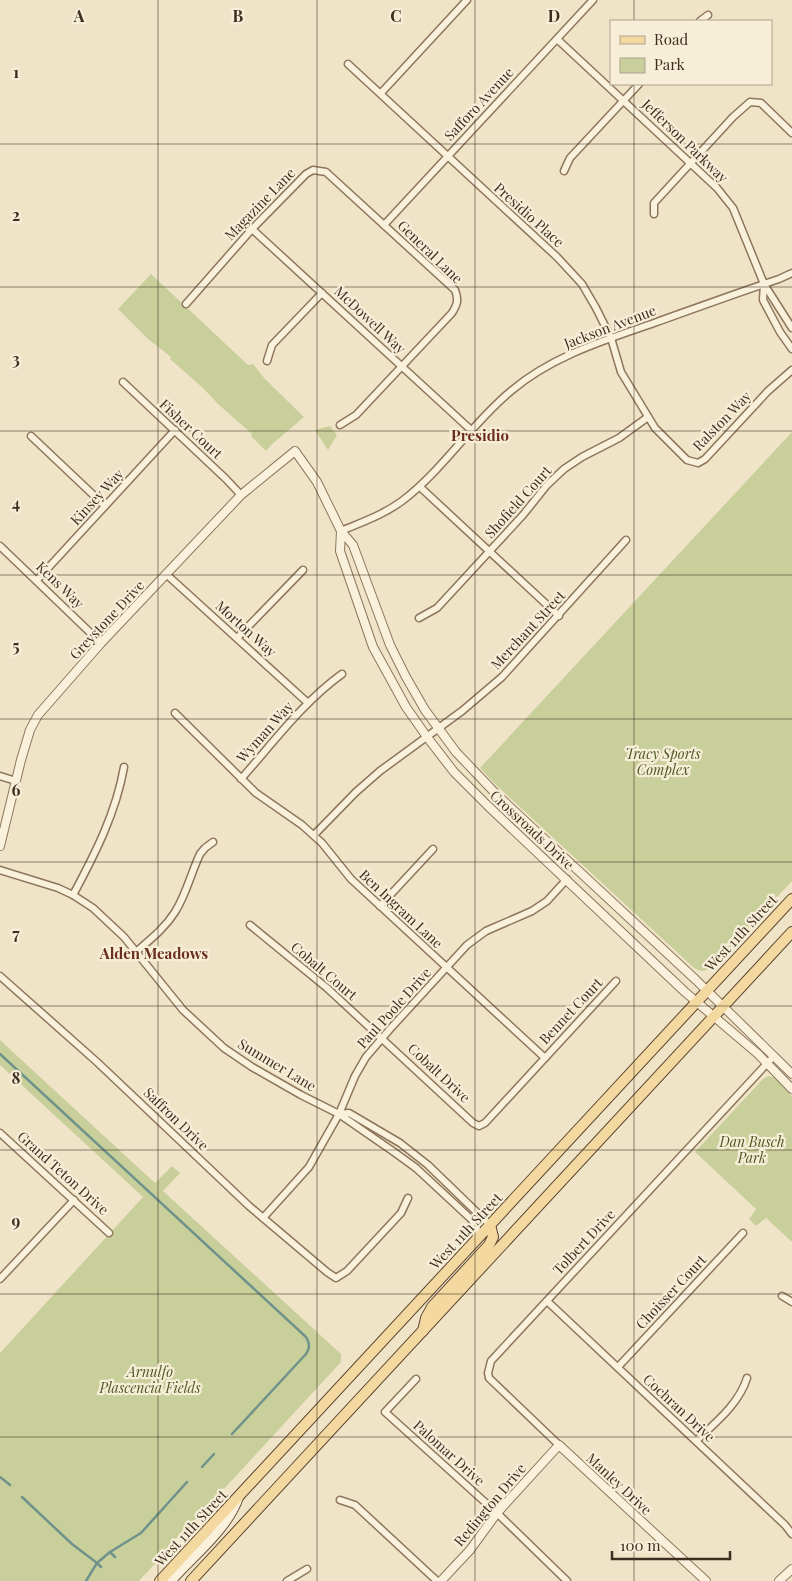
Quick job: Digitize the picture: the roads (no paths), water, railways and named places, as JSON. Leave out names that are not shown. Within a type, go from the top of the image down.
[{"type":"main road","name":"West 11th Street","points":[[160,1581],[792,899]]},
{"type":"main road","points":[[191,1581],[792,932]]},
{"type":"main road","points":[[422,1332],[432,1307],[489,1245],[492,1237],[490,1225]]},
{"type":"main road","points":[[172,1581],[227,1521],[239,1496]]},
{"type":"street","points":[[381,93],[467,0]]},
{"type":"street","name":"Safforo Avenue","points":[[384,225],[592,0]]},
{"type":"street","points":[[701,20],[708,15]]},
{"type":"street","name":"Jefferson Parkway","points":[[557,39],[691,162],[733,208],[764,284],[792,328]]},
{"type":"street","name":"Presidio Place","points":[[348,64],[557,257],[582,284],[611,338],[621,372],[648,418]]},
{"type":"street","points":[[564,171],[570,158],[639,85]]},
{"type":"street","points":[[654,214],[654,203],[733,117],[750,102],[760,103],[792,134]]},
{"type":"street","name":"Magazine Lane","points":[[186,304],[252,229],[306,174],[313,170],[319,169],[326,172],[384,225]]},
{"type":"street","name":"General Lane","points":[[384,225],[455,290],[458,297],[452,313],[401,366]]},
{"type":"street","name":"McDowell Way","points":[[252,229],[471,430]]},
{"type":"street","name":"Jackson Avenue","points":[[341,532],[386,512],[420,487],[471,430],[511,390],[538,372],[574,352],[792,273]]},
{"type":"street","name":"Jefferson Parkway","points":[[764,284],[763,300],[780,332],[792,349]]},
{"type":"street","points":[[267,361],[272,345],[322,292]]},
{"type":"street","points":[[340,425],[356,416],[401,366]]},
{"type":"street","name":"Ralston Way","points":[[648,418],[687,460],[698,463],[705,459],[768,391],[792,370]]},
{"type":"street","name":"Fisher Court","points":[[123,382],[226,478],[241,495]]},
{"type":"street","name":"Shofield Court","points":[[419,618],[437,608],[490,552],[547,485],[564,470],[582,457],[619,438],[648,418]]},
{"type":"street","name":"Kinsey Way","points":[[37,580],[175,430]]},
{"type":"street","points":[[31,436],[105,506]]},
{"type":"street","name":"Greystone Drive","points":[[0,846],[30,730],[38,715],[101,643],[241,495],[295,451]]},
{"type":"street","name":"Crossroads Drive","points":[[295,451],[317,482],[341,532],[353,545],[390,645],[406,677],[438,729],[461,758],[492,791],[707,991],[792,1074]]},
{"type":"street","points":[[420,487],[559,616]]},
{"type":"street","name":"Crossroads Drive","points":[[341,532],[340,551],[372,647],[406,707],[450,767],[612,923],[767,1063],[792,1089]]},
{"type":"street","name":"Merchant Street","points":[[314,835],[356,792],[380,771],[462,711],[502,677],[626,540]]},
{"type":"street","name":"Kens Way","points":[[0,546],[101,643]]},
{"type":"street","points":[[237,638],[303,570]]},
{"type":"street","name":"Morton Way","points":[[166,574],[308,703]]},
{"type":"street","name":"Wyman Way","points":[[241,779],[308,703],[330,682],[342,674]]},
{"type":"street","name":"Ben Ingram Lane","points":[[174,713],[256,793],[314,835],[351,879],[545,1058]]},
{"type":"street","points":[[72,895],[97,851],[118,793],[124,767]]},
{"type":"street","points":[[0,776],[16,781]]},
{"type":"street","points":[[136,951],[161,931],[169,921],[176,910],[200,854],[213,842]]},
{"type":"street","points":[[380,906],[433,849]]},
{"type":"street","name":"Summer Lane","points":[[0,870],[58,888],[93,908],[124,937],[182,1010],[224,1048],[252,1067],[339,1114],[416,1168],[472,1220],[477,1229],[475,1241]]},
{"type":"street","name":"Paul Poole Drive","points":[[263,1218],[309,1167],[339,1114],[355,1076],[366,1057],[382,1038],[467,945],[486,931],[547,901],[567,880]]},
{"type":"street","name":"Cobalt Court","points":[[250,925],[327,988],[382,1038]]},
{"type":"street","name":"Saffron Drive","points":[[0,976],[97,1062],[263,1218],[336,1278],[347,1271],[401,1213],[408,1198]]},
{"type":"street","name":"Bennet Court","points":[[479,1126],[485,1123],[616,981]]},
{"type":"street","name":"Cobalt Drive","points":[[382,1038],[479,1126]]},
{"type":"street","name":"Tolbert Drive","points":[[559,1445],[489,1378],[491,1361],[774,1056]]},
{"type":"street","name":"Summer Lane","points":[[339,1114],[349,1114],[400,1142],[490,1225]]},
{"type":"street","name":"Grand Teton Drive","points":[[0,1133],[109,1233]]},
{"type":"street","points":[[0,1279],[74,1200]]},
{"type":"street","name":"Choisser Court","points":[[618,1367],[742,1233]]},
{"type":"street","points":[[782,1296],[792,1302]]},
{"type":"street","name":"Cochran Drive","points":[[547,1301],[785,1525],[792,1534]]},
{"type":"street","points":[[696,1441],[739,1396],[747,1378]]},
{"type":"street","name":"Palomar Drive","points":[[416,1379],[386,1412],[567,1581]]},
{"type":"street","name":"Redington Drive","points":[[439,1581],[470,1550],[496,1513],[559,1445]]},
{"type":"street","name":"Manley Drive","points":[[559,1445],[706,1581]]},
{"type":"street","points":[[340,1500],[354,1505],[439,1581]]},
{"type":"street","points":[[288,1581],[306,1569]]},
{"type":"street","points":[[779,1581],[792,1569]]},
{"type":"waterway","points":[[0,1054],[306,1337],[309,1346],[306,1354],[232,1434]]},
{"type":"waterway","points":[[202,1467],[214,1454]]},
{"type":"waterway","points":[[0,1477],[10,1485]]},
{"type":"waterway","points":[[110,1552],[141,1533],[187,1482]]},
{"type":"waterway","points":[[22,1497],[72,1544],[97,1563],[110,1552],[115,1557]]},
{"type":"waterway","points":[[86,1581],[97,1563],[101,1567]]},
{"type":"district","name":"Presidio","points":[[480,436]]},
{"type":"district","name":"Alden Meadows","points":[[154,954]]},
{"type":"park label","name":"Tracy Sports Complex","points":[[663,762]]},
{"type":"park label","name":"Dan Busch Park","points":[[752,1150]]},
{"type":"park label","name":"Arnulfo Plascencia Fields","points":[[150,1380]]}]
